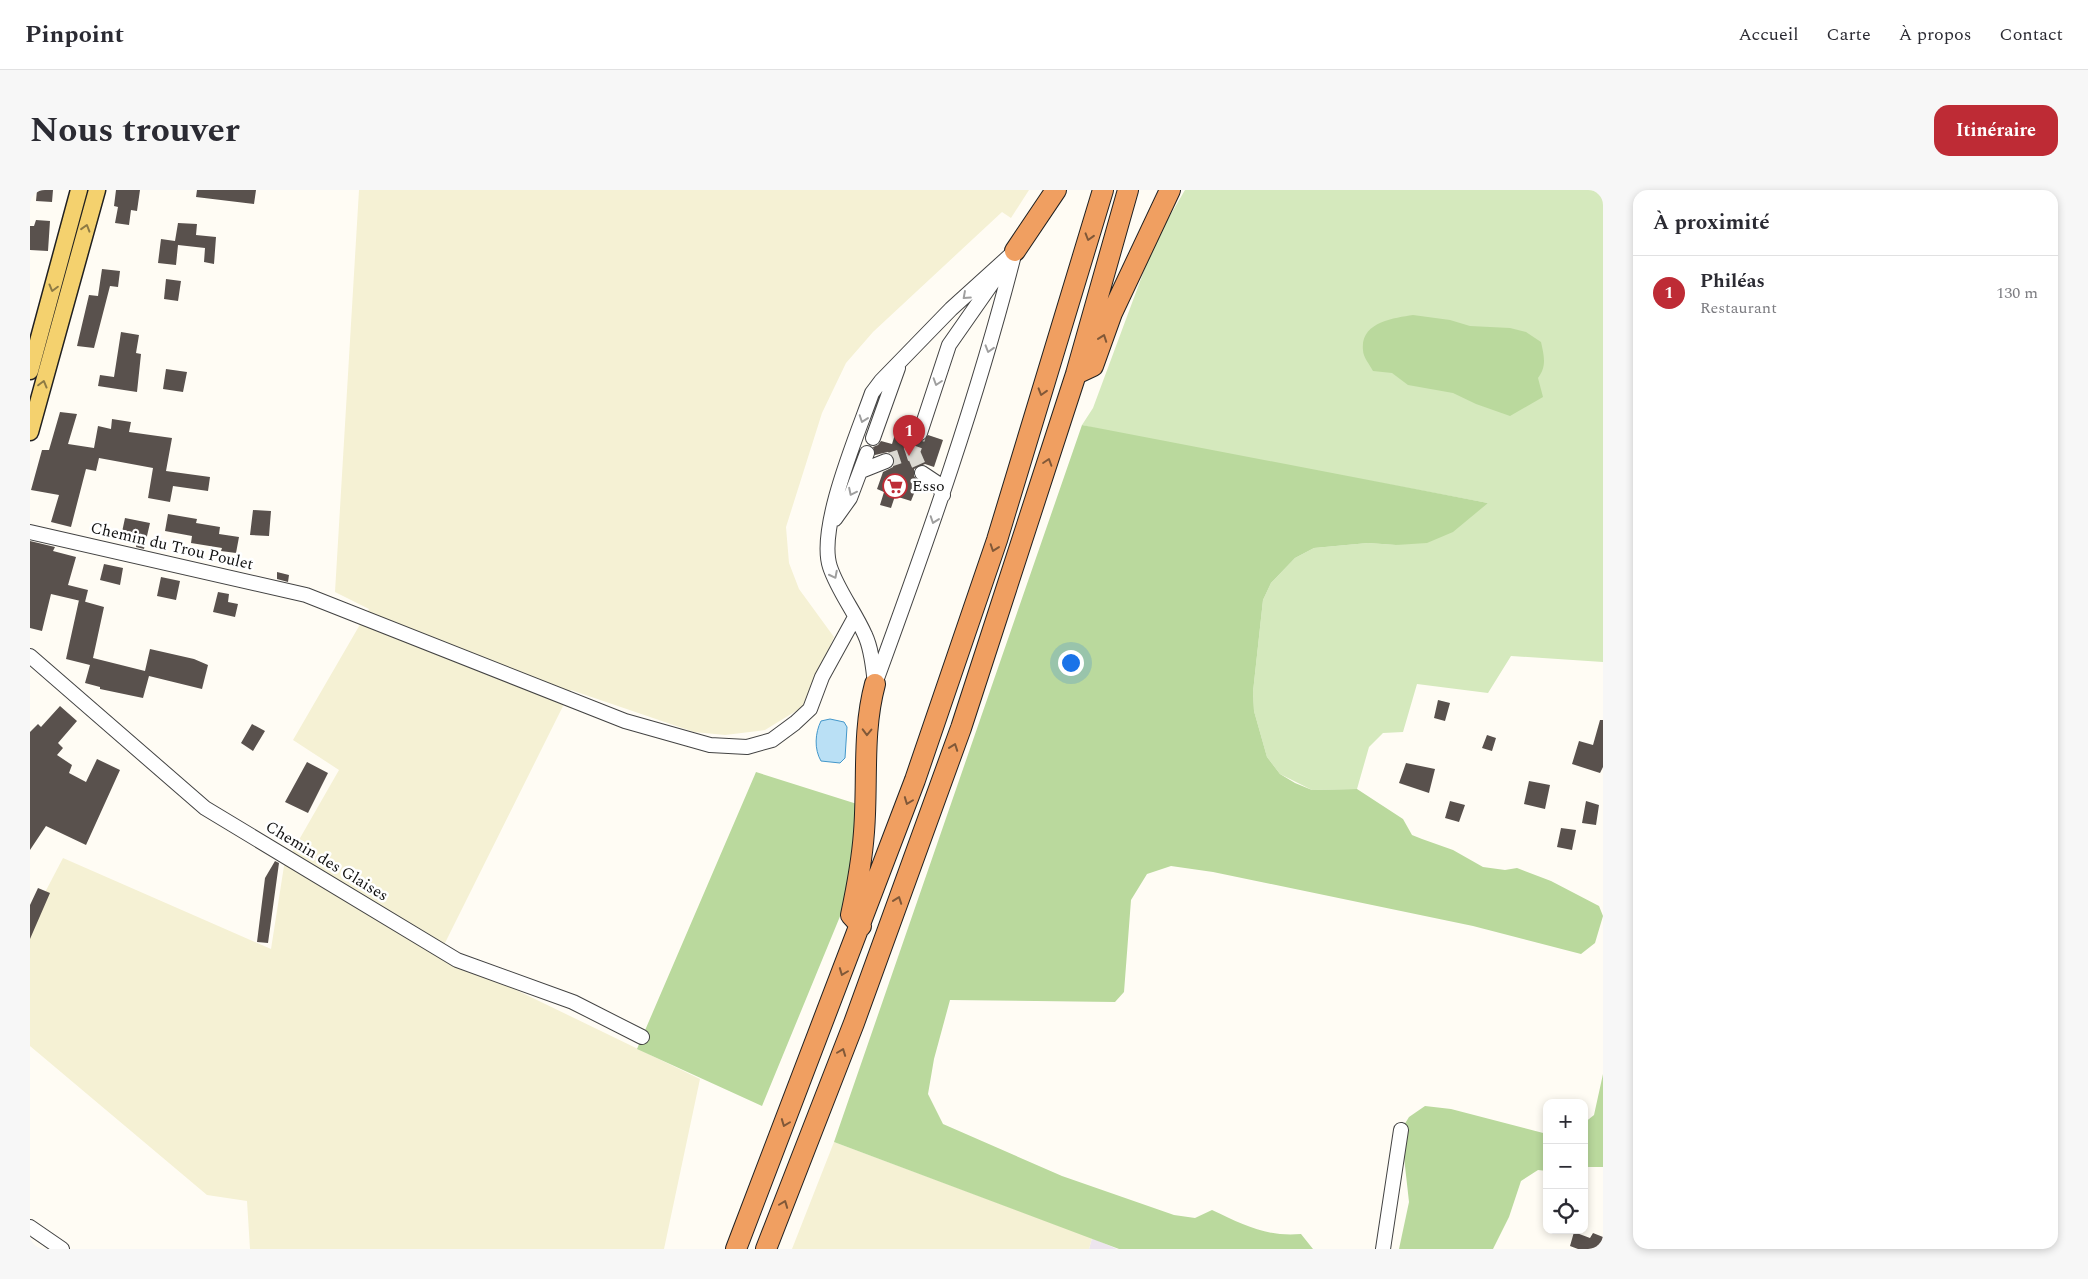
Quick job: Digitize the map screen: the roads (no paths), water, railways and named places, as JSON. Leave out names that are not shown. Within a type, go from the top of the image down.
[{"type":"highway","points":[[1015,251],[1056,190]]},
{"type":"highway","points":[[736,1249],[915,780],[997,540],[1103,190]]},
{"type":"highway","points":[[766,1249],[854,1023],[961,728],[1076,374],[1128,190]]},
{"type":"highway","points":[[1076,374],[1093,366],[1112,313],[1170,190]]},
{"type":"highway","points":[[860,926],[851,915],[860,870],[864,831],[867,719],[875,684]]},
{"type":"main road","points":[[30,371],[79,190]]},
{"type":"main road","points":[[30,432],[97,190]]},
{"type":"street","points":[[875,684],[866,635],[829,566],[829,528],[838,492],[872,393],[904,356],[951,309],[1015,251]]},
{"type":"street","points":[[920,432],[948,345],[1015,251]]},
{"type":"street","points":[[875,684],[943,495],[990,346],[1015,251]]},
{"type":"street","points":[[873,438],[891,383],[904,356]]},
{"type":"street","points":[[829,528],[850,498],[868,452]]},
{"type":"street","points":[[861,472],[886,461]]},
{"type":"street","points":[[922,473],[937,483],[943,495]]},
{"type":"street","name":"Chemin du Trou Poulet","points":[[30,532],[306,595],[625,721],[710,745],[747,747],[772,740],[810,709],[822,677],[855,617]]},
{"type":"street","name":"Chemin des Glaises","points":[[30,656],[205,808],[457,960],[573,1002],[642,1037]]},
{"type":"street","points":[[1383,1249],[1401,1130]]},
{"type":"street","points":[[30,1227],[62,1249]]},
{"type":"water","points":[[830,719],[844,722],[847,727],[845,758],[840,763],[821,761],[817,751],[816,741],[821,721]]},
{"type":"tunnel","points":[[886,461],[913,452],[920,433]]},
{"type":"tunnel","points":[[913,452],[922,473]]},
{"type":"place","name":"Philéas","points":[[909,456]]},
{"type":"place","name":"Esso","points":[[895,486]]}]
